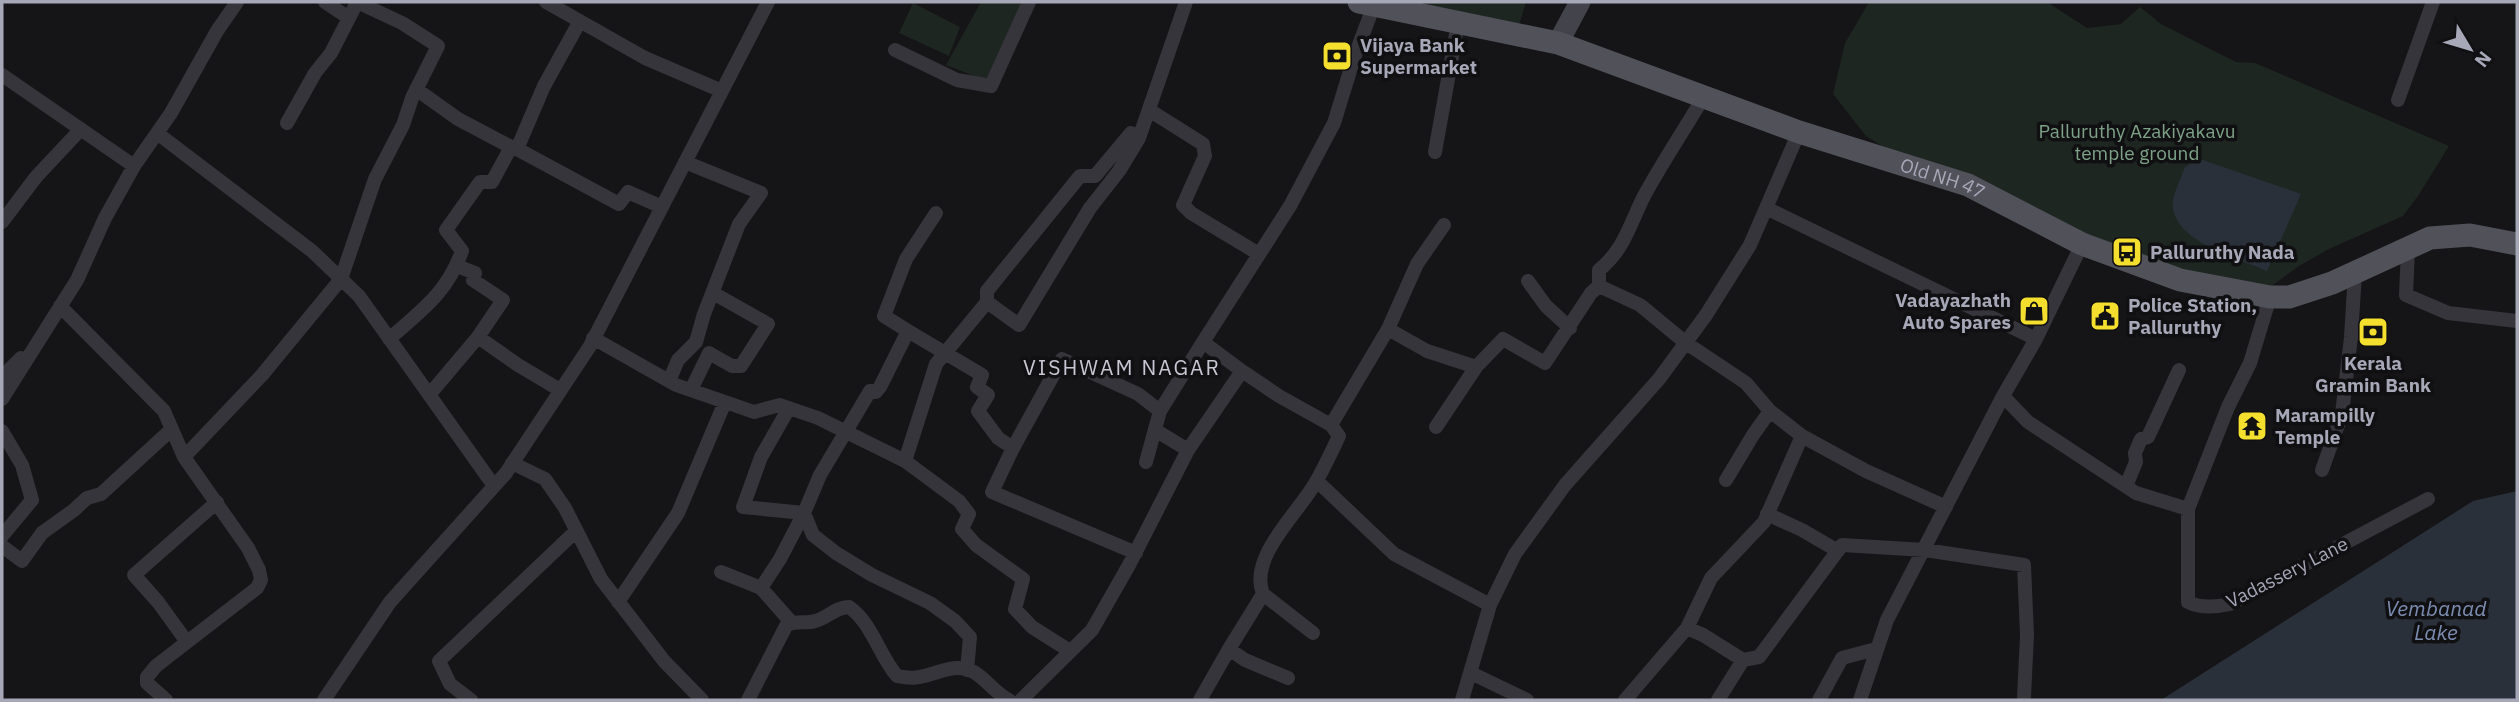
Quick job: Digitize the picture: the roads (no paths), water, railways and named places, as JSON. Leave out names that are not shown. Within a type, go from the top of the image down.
[{"type":"main road","points":[[1558,43],[1580,2]]},
{"type":"main road","name":"Old NH 47","points":[[1366,4],[1558,43],[1799,132],[1968,185],[2082,244],[2180,280],[2270,297],[2289,297],[2332,283],[2430,239],[2470,235],[2517,244]]},
{"type":"street","points":[[324,2],[349,18]]},
{"type":"street","points":[[184,457],[261,375],[341,279],[375,178],[403,125],[416,89],[438,46],[402,23],[357,2],[331,53],[315,73],[287,122]]},
{"type":"street","points":[[546,2],[645,58],[722,91]]},
{"type":"street","points":[[324,700],[390,602],[494,486],[560,390],[593,338],[768,2]]},
{"type":"street","points":[[895,50],[957,80],[991,86],[1029,2]]},
{"type":"street","points":[[987,302],[1019,325],[1084,218],[1119,172],[1139,138],[1186,2]]},
{"type":"street","points":[[2398,100],[2433,2]]},
{"type":"street","points":[[2,399],[77,280],[105,218],[134,166],[172,113],[233,3]]},
{"type":"street","points":[[1146,462],[1160,411],[1290,206],[1334,123],[1354,58],[1366,4]]},
{"type":"street","points":[[389,339],[437,296],[454,274],[462,251],[446,230],[480,182],[492,182],[514,148],[580,21]]},
{"type":"street","points":[[1435,152],[1458,23]]},
{"type":"street","points":[[2,75],[134,166]]},
{"type":"street","points":[[416,89],[457,119],[619,204],[628,192],[662,207]]},
{"type":"street","points":[[1436,427],[1476,367],[1503,339],[1545,363],[1591,293],[1599,286],[1600,270],[1624,243],[1644,197],[1703,97]]},
{"type":"street","points":[[1149,110],[1203,144],[1205,156],[1183,205],[1191,213],[1259,254]]},
{"type":"street","points":[[2,222],[36,177],[81,129]]},
{"type":"street","points":[[1462,700],[1490,605],[1516,554],[1565,485],[1659,379],[1706,315],[1750,245],[1799,132]]},
{"type":"street","points":[[157,133],[312,251],[359,296],[494,486]]},
{"type":"street","points":[[905,461],[936,364],[987,302],[987,291],[1080,176],[1095,176],[1131,133],[1139,138]]},
{"type":"street","points":[[669,381],[678,360],[696,342],[740,224],[761,193],[685,162]]},
{"type":"street","points":[[1766,208],[2036,339]]},
{"type":"street","points":[[936,213],[906,259],[884,317],[982,375],[977,387],[988,395],[978,411],[998,438],[1013,448]]},
{"type":"street","points":[[1331,425],[1388,329],[1417,264],[1444,225]]},
{"type":"street","points":[[1860,700],[1887,620],[2003,396],[2036,339],[2082,244]]},
{"type":"street","points":[[2407,249],[2406,295],[2448,313],[2517,321]]},
{"type":"street","points":[[429,395],[478,337],[503,300],[473,280],[475,273],[457,266]]},
{"type":"street","points":[[2322,470],[2342,414],[2355,273]]},
{"type":"street","points":[[1528,281],[1546,306],[1570,328]]},
{"type":"street","points":[[1599,286],[1640,305],[1686,343],[1746,383],[1770,411],[1802,436],[1866,471],[1946,507]]},
{"type":"street","points":[[691,390],[709,353],[732,366],[741,366],[768,324],[713,293]]},
{"type":"street","points":[[2003,396],[2028,422],[2136,493],[2188,509],[2228,407],[2250,363],[2270,297]]},
{"type":"street","points":[[60,306],[164,411],[184,457],[248,548],[259,570],[261,580],[247,597],[156,666],[147,677],[147,683],[166,700]]},
{"type":"street","points":[[1388,329],[1427,352],[1476,367]]},
{"type":"street","points":[[761,589],[804,513],[820,475],[848,433],[870,391],[876,392],[880,387],[908,331]]},
{"type":"street","points":[[478,337],[560,390]]},
{"type":"street","points":[[593,338],[669,381],[691,390],[754,412],[780,405],[818,418],[905,461],[959,501],[969,514],[962,528],[976,545],[1023,579],[1015,609],[1032,627],[1070,651]]},
{"type":"street","points":[[1203,342],[1279,396],[1331,425],[1339,436],[1317,481],[1263,559],[1259,580],[1263,594],[1313,633]]},
{"type":"street","points":[[2,377],[35,344]]},
{"type":"street","points":[[1136,553],[992,492],[1062,359],[1138,394],[1160,411]]},
{"type":"street","points":[[2126,486],[2136,462],[2135,453],[2141,439],[2148,438],[2179,370]]},
{"type":"street","points":[[1021,700],[1092,630],[1136,553],[1188,450],[1242,371]]},
{"type":"street","points":[[618,602],[678,513],[725,402]]},
{"type":"street","points":[[789,408],[761,457],[743,507],[804,513]]},
{"type":"street","points":[[1726,481],[1770,411]]},
{"type":"street","points":[[2,546],[22,562],[42,533],[87,498],[101,494],[172,429]]},
{"type":"street","points":[[1155,430],[1188,450]]},
{"type":"street","points":[[2,431],[22,465],[32,500],[2,536]]},
{"type":"street","points":[[1625,700],[1687,628],[1711,578],[1764,522],[1802,436]]},
{"type":"street","points":[[512,463],[545,479],[565,508],[601,579],[695,698]]},
{"type":"street","points":[[1317,481],[1394,554],[1490,605]]},
{"type":"street","name":"Vadassery Lane","points":[[2188,509],[2188,602],[2218,607],[2230,604],[2428,499]]},
{"type":"street","points":[[187,642],[134,575],[217,502]]},
{"type":"street","points":[[804,513],[813,535],[836,553],[872,575],[930,603],[955,621],[970,637],[967,670]]},
{"type":"street","points":[[1767,514],[1838,551]]},
{"type":"street","points":[[471,700],[450,684],[439,661],[576,531]]},
{"type":"street","points":[[1687,628],[1744,660],[1759,657],[1842,545],[1925,550],[2024,565],[2027,635],[2024,697]]},
{"type":"street","points":[[722,572],[761,589],[791,622]]},
{"type":"street","points":[[1200,700],[1263,594]]},
{"type":"street","points":[[748,700],[786,626],[791,622],[818,621],[840,607],[849,607],[865,622],[881,655],[897,676],[915,678],[944,669],[967,670],[992,685],[1003,698],[1009,700]]},
{"type":"street","points":[[1228,649],[1245,660],[1288,678]]},
{"type":"street","points":[[1819,700],[1842,658],[1876,649]]},
{"type":"street","points":[[1718,700],[1744,660]]},
{"type":"street","points":[[1471,673],[1527,700]]},
{"type":"water","points":[[2200,159],[2301,194],[2267,271],[2212,248],[2186,231],[2178,221],[2173,209],[2173,199],[2185,167]]},
{"type":"water","name":"Vembanad Lake","points":[[2517,491],[2517,700],[2161,700],[2473,501]]},
{"type":"place","name":"Vijaya Bank Supermarket","points":[[1337,56]]},
{"type":"place","name":"Palluruthy Nada","points":[[2127,252]]},
{"type":"place","name":"Vadayazhath Auto Spares","points":[[2034,311]]},
{"type":"place","name":"Police Station, Palluruthy","points":[[2105,316]]},
{"type":"place","name":"Kerala Gramin Bank","points":[[2373,332]]},
{"type":"place","name":"Marampilly Temple","points":[[2252,426]]},
{"type":"district","name":"VISHWAM NAGAR","points":[[1122,367]]},
{"type":"park label","name":"Palluruthy Azakiyakavu temple ground","points":[[2137,142]]}]
